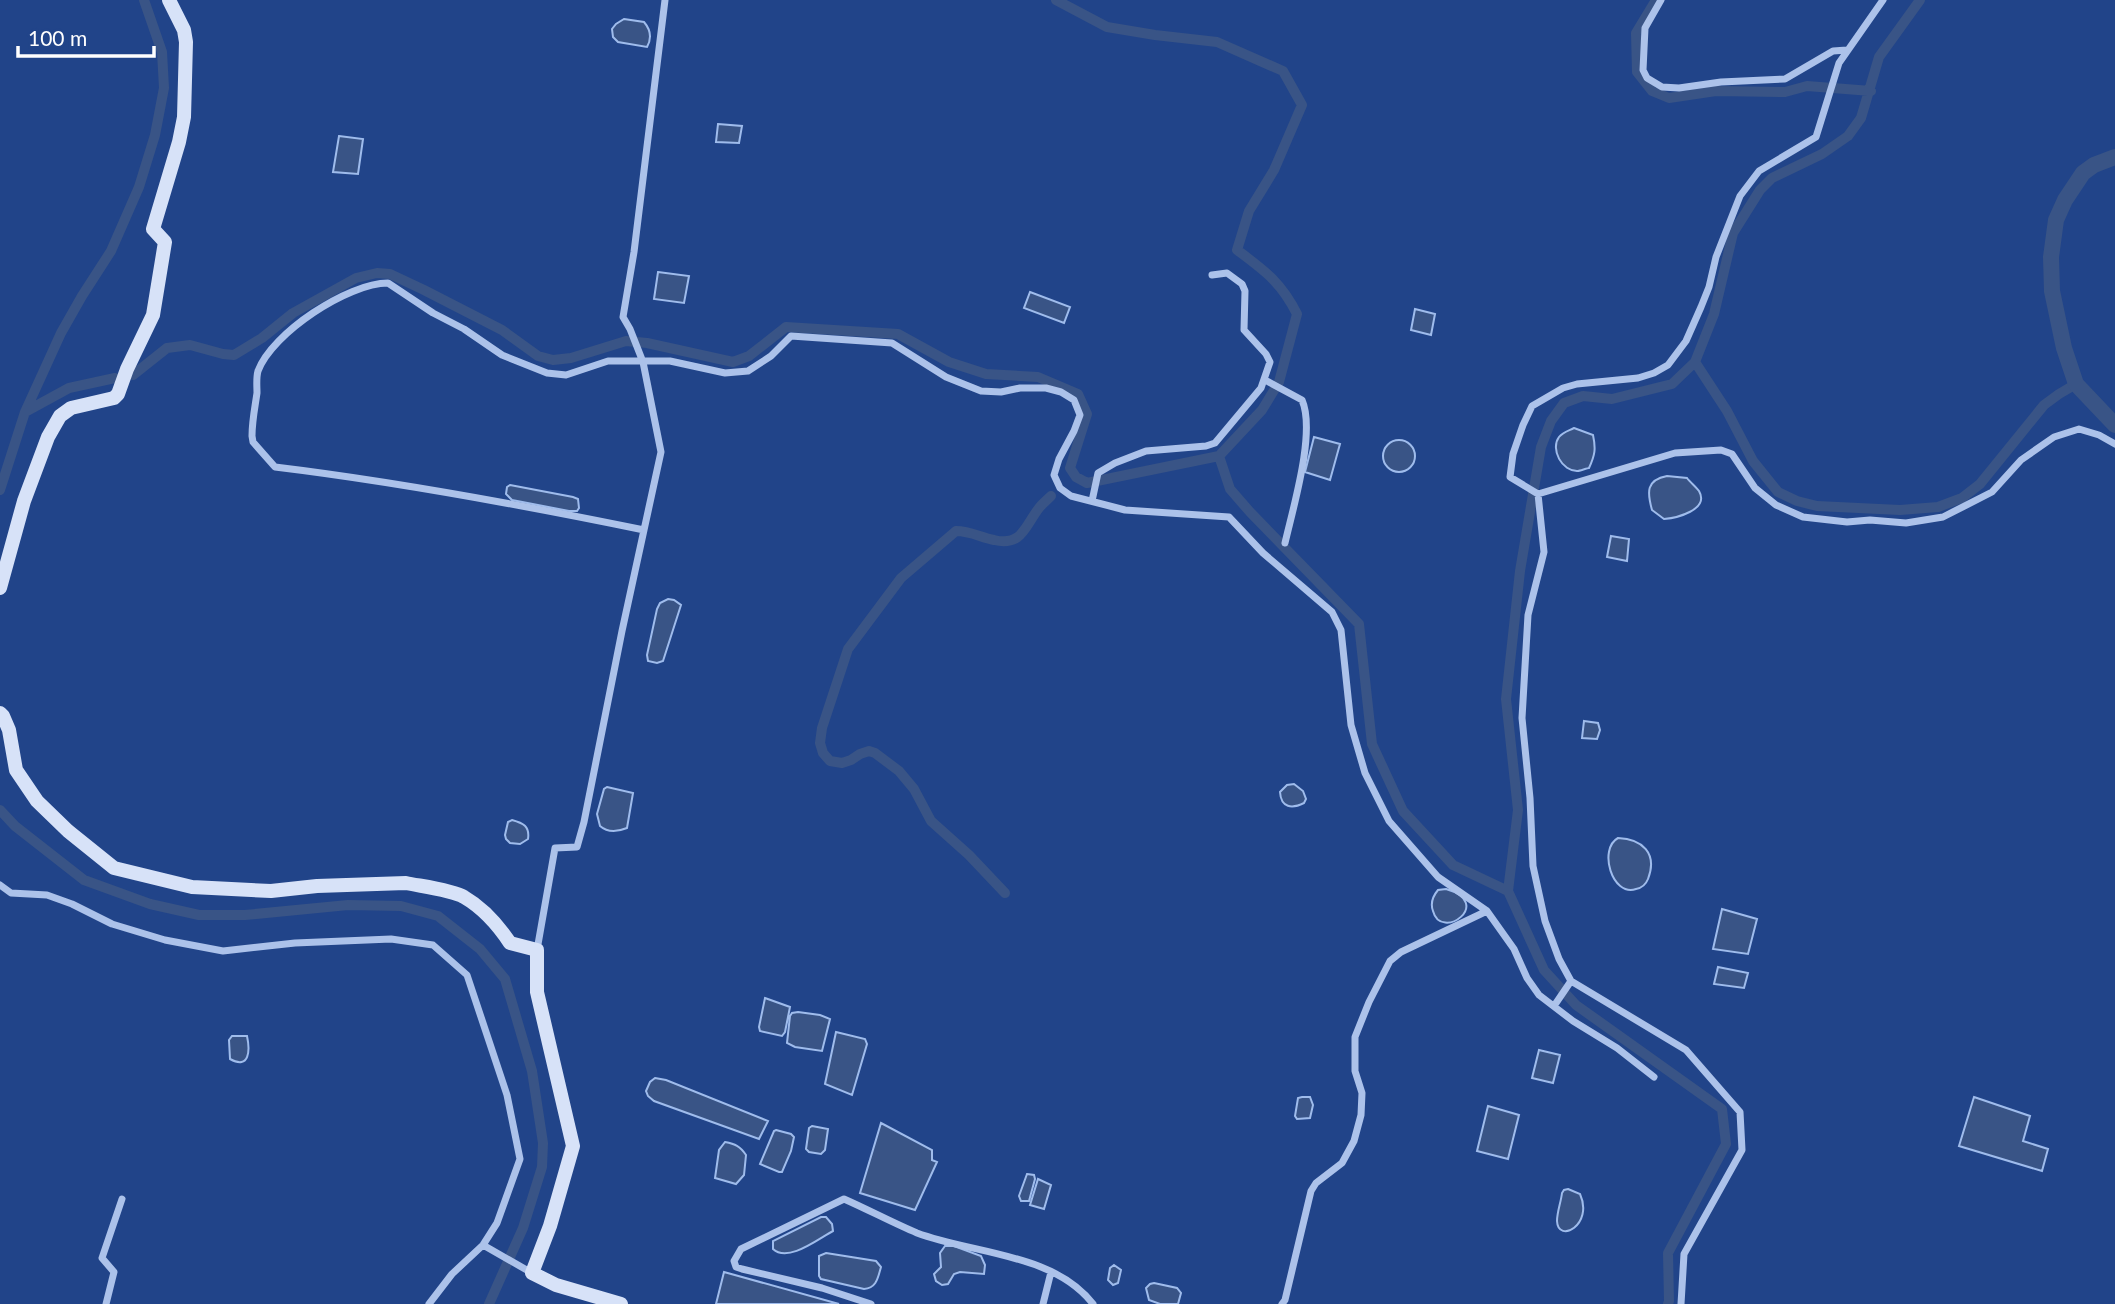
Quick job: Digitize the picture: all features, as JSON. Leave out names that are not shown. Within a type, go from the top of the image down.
[{"type":"street","points":[[0,588],[24,501],[48,436],[60,416],[71,408],[114,398],[118,394],[153,315],[165,242],[153,229],[184,117],[186,42],[184,30],[169,0]]},
{"type":"street","points":[[532,1273],[550,1226],[573,1146],[537,992],[537,950],[555,848],[577,847],[584,822],[661,452],[641,359],[631,330],[623,317],[634,252],[665,0]]},
{"type":"street","points":[[1661,0],[1644,28],[1643,69],[1647,78],[1662,87],[1679,88],[1734,81],[1785,79],[1833,51],[1847,50]]},
{"type":"street","points":[[1884,0],[1839,63],[1816,137],[1759,171],[1740,196],[1719,246],[1701,307],[1686,341],[1668,365],[1638,378],[1577,384],[1563,388],[1532,406],[1522,425],[1513,454],[1510,477],[1538,494],[1675,453],[1721,450],[1732,454],[1755,488],[1776,505],[1803,517],[1847,522],[1870,520],[1906,523],[1943,517],[1993,492],[2021,460],[2054,437],[2079,429],[2099,435],[2115,444]]},
{"type":"street","points":[[1092,501],[1098,473],[1122,460],[1146,451],[1215,443],[1265,380],[1270,362],[1244,330],[1245,290],[1242,284],[1227,273],[1212,275]]},
{"type":"street","points":[[644,530],[346,475],[275,467],[253,442],[257,373],[265,357],[312,313],[366,286],[388,283],[502,355],[547,373],[566,374],[608,361],[641,359],[670,361],[725,373],[748,371],[771,356],[791,336],[892,344],[946,377],[981,391],[1001,392],[1046,387],[1061,392],[1074,401],[1080,415],[1054,475],[1060,488],[1071,496],[1125,510],[1229,517],[1263,553],[1332,612],[1341,630],[1351,725],[1365,774],[1389,821],[1438,877],[1487,911],[1508,940],[1527,978],[1539,995],[1573,1021],[1617,1048],[1654,1077]]},
{"type":"street","points":[[1265,380],[1301,400],[1307,414],[1300,478],[1285,543]]},
{"type":"street","points":[[1538,494],[1544,552],[1528,615],[1522,718],[1531,798],[1533,866],[1545,921],[1559,959],[1571,981],[1686,1050],[1740,1112],[1742,1150],[1684,1254],[1681,1304]]},
{"type":"street","points":[[0,713],[4,716],[9,730],[16,770],[37,802],[114,868],[192,887],[271,891],[317,886],[406,883],[463,895],[496,923],[510,943],[537,950]]},
{"type":"street","points":[[0,885],[11,893],[47,895],[112,924],[164,940],[223,950],[295,943],[391,939],[433,945],[467,975],[507,1095],[520,1159],[497,1223],[483,1245],[452,1274],[429,1304]]},
{"type":"street","points":[[1282,1304],[1311,1191],[1316,1183],[1342,1163],[1354,1141],[1362,1104],[1362,1093],[1355,1071],[1355,1037],[1390,961],[1401,951],[1487,911]]},
{"type":"street","points":[[1554,1006],[1571,981]]},
{"type":"street","points":[[106,1304],[114,1272],[102,1258],[122,1199]]},
{"type":"street","points":[[872,1304],[821,1288],[742,1269],[736,1267],[734,1261],[741,1249],[845,1199],[918,1233],[1037,1265],[1075,1286],[1093,1304]]},
{"type":"street","points":[[483,1245],[556,1285],[621,1304]]},
{"type":"street","points":[[1043,1304],[1051,1272]]},
{"type":"water","points":[[624,19],[644,22],[650,34],[647,47],[618,42],[613,37],[612,29]]},
{"type":"water","points":[[718,124],[742,126],[739,143],[716,142]]},
{"type":"water","points":[[339,136],[363,139],[358,174],[333,172]]},
{"type":"water","points":[[658,272],[689,276],[684,303],[654,299]]},
{"type":"water","points":[[1030,292],[1070,307],[1064,323],[1024,308]]},
{"type":"water","points":[[1415,309],[1435,314],[1431,335],[1411,330]]},
{"type":"water","points":[[1574,428],[1593,435],[1594,444],[1594,456],[1589,468],[1578,471],[1563,464],[1556,448],[1561,435]]},
{"type":"water","points":[[1314,437],[1340,444],[1330,480],[1305,472]]},
{"type":"water","points":[[1399,440],[1410,445],[1415,456],[1410,467],[1399,472],[1388,467],[1383,456],[1388,445]]},
{"type":"water","points":[[1667,476],[1687,478],[1699,491],[1701,498],[1696,508],[1664,519],[1652,510],[1650,488],[1655,480]]},
{"type":"water","points":[[510,485],[573,497],[578,499],[579,508],[577,511],[569,511],[512,500],[506,494]]},
{"type":"water","points":[[1611,536],[1629,539],[1627,561],[1607,557]]},
{"type":"water","points":[[668,599],[681,605],[663,661],[648,661],[657,609],[660,603]]},
{"type":"water","points":[[1584,721],[1598,723],[1600,730],[1597,739],[1582,738]]},
{"type":"water","points":[[1294,784],[1303,791],[1306,799],[1300,805],[1288,806],[1282,801],[1280,792],[1287,785]]},
{"type":"water","points":[[607,787],[633,793],[627,828],[613,831],[600,826],[597,814],[604,789]]},
{"type":"water","points":[[512,820],[522,824],[528,831],[528,839],[520,844],[510,843],[506,839],[508,822]]},
{"type":"water","points":[[1618,838],[1634,841],[1646,849],[1649,855],[1651,870],[1644,886],[1640,888],[1628,890],[1620,886],[1610,871],[1609,852]]},
{"type":"water","points":[[1446,889],[1460,895],[1466,903],[1466,910],[1461,917],[1445,923],[1438,920],[1432,905],[1438,890]]},
{"type":"water","points":[[1722,909],[1757,919],[1748,954],[1713,949]]},
{"type":"water","points":[[1718,967],[1748,973],[1744,988],[1714,984]]},
{"type":"water","points":[[765,998],[790,1007],[782,1036],[760,1031]]},
{"type":"water","points":[[798,1012],[830,1019],[822,1051],[795,1047],[787,1043],[790,1016]]},
{"type":"water","points":[[836,1032],[865,1039],[867,1044],[852,1095],[825,1084]]},
{"type":"water","points":[[232,1036],[247,1036],[248,1052],[242,1062],[230,1059],[229,1040]]},
{"type":"water","points":[[1539,1050],[1560,1055],[1553,1083],[1532,1078]]},
{"type":"water","points":[[655,1078],[768,1121],[759,1139],[654,1101],[646,1091]]},
{"type":"water","points":[[1310,1097],[1313,1105],[1310,1118],[1297,1119],[1295,1116],[1298,1098]]},
{"type":"water","points":[[1974,1097],[2030,1116],[2023,1141],[2048,1149],[2042,1171],[1959,1146]]},
{"type":"water","points":[[1488,1106],[1519,1115],[1508,1159],[1477,1151]]},
{"type":"water","points":[[881,1123],[932,1150],[932,1160],[937,1162],[915,1210],[860,1193]]},
{"type":"water","points":[[812,1126],[828,1129],[825,1150],[821,1154],[806,1149],[809,1128]]},
{"type":"water","points":[[776,1130],[794,1137],[782,1172],[760,1164]]},
{"type":"water","points":[[725,1142],[742,1149],[746,1155],[744,1175],[736,1184],[715,1178],[719,1150]]},
{"type":"water","points":[[1027,1174],[1034,1175],[1035,1179],[1029,1201],[1021,1201],[1019,1196]]},
{"type":"water","points":[[1038,1179],[1051,1185],[1044,1209],[1030,1205]]},
{"type":"water","points":[[1568,1189],[1580,1194],[1582,1215],[1574,1228],[1563,1231],[1559,1228],[1557,1218],[1562,1193]]},
{"type":"water","points":[[826,1217],[832,1224],[833,1231],[795,1252],[779,1253],[773,1249],[773,1241]]},
{"type":"water","points":[[945,1246],[954,1246],[981,1256],[985,1265],[984,1274],[960,1272],[954,1274],[948,1284],[942,1285],[936,1281],[934,1274],[941,1267],[940,1253]]},
{"type":"water","points":[[826,1253],[876,1261],[881,1267],[876,1281],[872,1287],[864,1289],[821,1279],[819,1256]]},
{"type":"water","points":[[1114,1265],[1121,1270],[1118,1283],[1113,1285],[1108,1280],[1110,1268]]},
{"type":"water","points":[[724,1272],[839,1304],[716,1304]]},
{"type":"water","points":[[1154,1283],[1177,1288],[1181,1293],[1178,1304],[1160,1304],[1149,1300],[1146,1288]]},
{"type":"waterway","points":[[0,490],[25,412],[61,333],[111,251],[139,187],[155,135],[164,88],[162,52],[144,0]]},
{"type":"waterway","points":[[133,375],[167,348],[190,345],[234,355],[262,338],[293,313],[356,278],[377,273],[390,274],[424,290],[502,330],[538,356],[553,360],[571,358],[626,341],[733,362],[749,356],[786,327],[898,334],[949,362],[986,374],[1038,377],[1078,394],[1087,414],[1070,468],[1076,477],[1087,483],[1219,456],[1262,410],[1279,382],[1297,314],[1285,293],[1272,278],[1237,250],[1249,211],[1274,170],[1302,105],[1283,71],[1217,42],[1107,27],[1056,0]]},
{"type":"waterway","points":[[1656,0],[1636,33],[1637,72],[1652,91],[1669,98],[1716,91],[1785,92],[1807,86],[1871,91]]},
{"type":"waterway","points":[[1920,0],[1879,57],[1861,118],[1848,136],[1822,154],[1772,178],[1760,190],[1733,233],[1714,314],[1695,362],[1727,411],[1753,461],[1778,492],[1817,506],[1900,510],[1938,507],[1962,498],[1980,484],[2044,405],[2076,384]]},
{"type":"waterway","points":[[2115,157],[2094,165],[2083,173],[2065,200],[2056,220],[2051,257],[2052,291],[2064,348],[2076,384],[2115,425]]},
{"type":"waterway","points":[[1668,1304],[1668,1253],[1726,1144],[1722,1109],[1576,1005],[1544,970],[1508,891],[1518,810],[1506,699],[1520,571],[1541,447],[1551,421],[1564,403],[1583,396],[1612,399],[1672,384],[1695,362]]},
{"type":"waterway","points":[[25,412],[69,388],[115,378]]},
{"type":"waterway","points":[[1219,456],[1230,489],[1359,624],[1372,744],[1403,811],[1453,865],[1508,891]]},
{"type":"waterway","points":[[1005,893],[969,855],[931,821],[914,789],[899,771],[869,751],[842,763],[830,761],[823,753],[820,743],[822,728],[848,649],[901,578],[956,531],[1003,541],[1017,538],[1040,506],[1051,496]]},
{"type":"waterway","points":[[0,810],[15,826],[84,880],[150,904],[199,915],[245,915],[348,905],[401,906],[438,916],[480,949],[505,979],[532,1071],[543,1143],[542,1167],[523,1228],[489,1304]]}]
